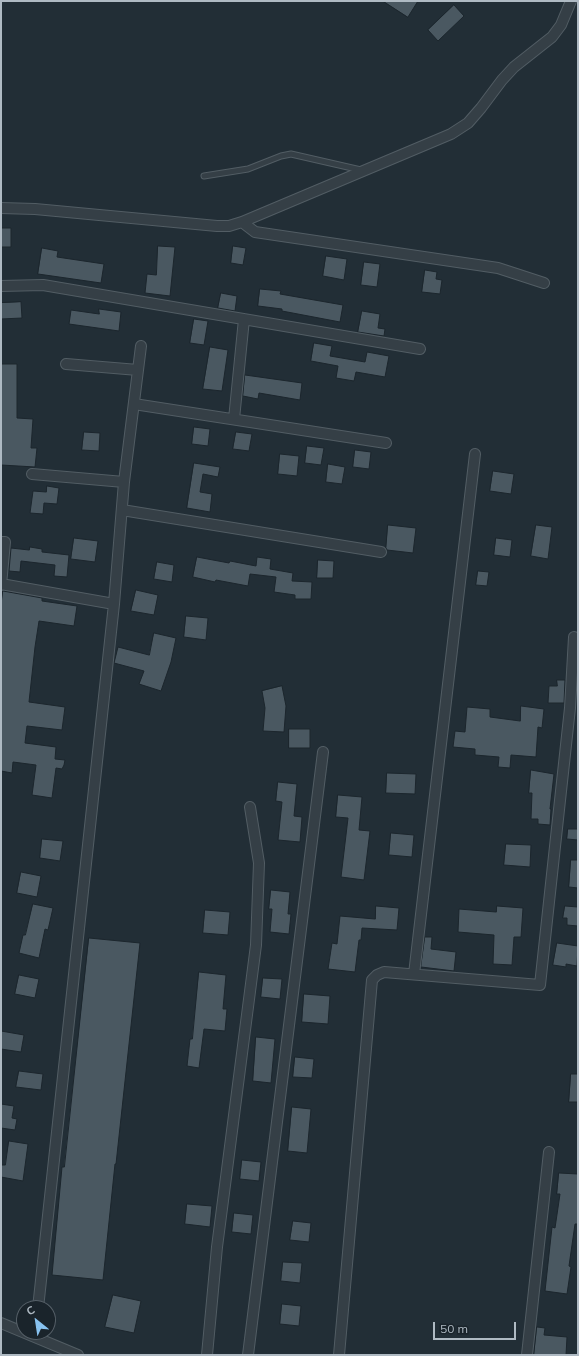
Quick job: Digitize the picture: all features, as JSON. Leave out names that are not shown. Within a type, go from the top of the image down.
[{"type":"street","points":[[1,208],[35,209],[217,226],[229,226],[242,222],[451,134],[468,123],[514,67],[552,37],[561,25],[571,1]]},
{"type":"street","points":[[242,222],[255,232],[498,268],[544,283]]},
{"type":"street","points":[[1,286],[43,285],[420,349]]},
{"type":"street","points":[[234,419],[244,319]]},
{"type":"street","points":[[39,1300],[114,604],[124,482],[141,346]]},
{"type":"street","points":[[66,364],[138,370]]},
{"type":"street","points":[[134,404],[386,443]]},
{"type":"street","points":[[414,974],[475,454]]},
{"type":"street","points":[[32,474],[124,482]]},
{"type":"street","points":[[122,510],[381,552]]},
{"type":"street","points":[[1,542],[5,542],[1,584],[114,604]]},
{"type":"street","points":[[339,1355],[372,980],[377,975],[384,972],[540,984],[570,708],[574,637]]},
{"type":"street","points":[[248,1355],[323,752]]},
{"type":"street","points":[[207,1355],[217,1246],[256,945],[259,863],[250,807]]},
{"type":"street","points":[[527,1355],[550,1152]]},
{"type":"street","points":[[1,1323],[16,1328]]},
{"type":"street","points":[[47,1340],[78,1355]]},
{"type":"lane","points":[[204,176],[248,169],[281,156],[291,154],[364,171]]},
{"type":"building","points":[[383,1],[418,1],[408,17]]},
{"type":"building","points":[[454,5],[464,16],[438,41],[428,30]]},
{"type":"building","points":[[1,228],[11,228],[11,247],[1,247]]},
{"type":"building","points":[[158,246],[175,247],[170,296],[145,293],[147,274],[156,275]]},
{"type":"building","points":[[233,246],[246,248],[243,265],[231,263]]},
{"type":"building","points":[[42,248],[58,251],[57,257],[104,264],[101,283],[38,274]]},
{"type":"building","points":[[326,256],[347,259],[344,280],[323,276]]},
{"type":"building","points":[[364,262],[380,264],[377,287],[361,285]]},
{"type":"building","points":[[425,270],[437,272],[436,279],[442,280],[440,294],[422,292]]},
{"type":"building","points":[[260,289],[281,291],[280,294],[343,305],[340,322],[282,311],[282,309],[258,306]]},
{"type":"building","points":[[221,293],[237,296],[235,311],[218,308]]},
{"type":"building","points":[[21,302],[22,318],[1,319],[1,303]]},
{"type":"building","points":[[99,309],[121,312],[119,331],[69,324],[71,310],[99,314]]},
{"type":"building","points":[[362,311],[380,314],[378,328],[385,329],[384,336],[358,332]]},
{"type":"building","points":[[194,319],[208,321],[204,345],[190,343]]},
{"type":"building","points":[[314,343],[332,346],[330,356],[365,362],[367,352],[389,356],[385,377],[356,372],[354,381],[336,378],[338,366],[311,361]]},
{"type":"building","points":[[210,347],[228,350],[222,391],[203,389]]},
{"type":"building","points":[[1,364],[17,364],[17,418],[33,419],[31,448],[37,448],[35,467],[1,465]]},
{"type":"building","points":[[245,375],[302,383],[300,400],[259,393],[258,399],[243,396]]},
{"type":"building","points":[[194,427],[210,429],[208,446],[192,444]]},
{"type":"building","points":[[84,432],[100,433],[99,451],[82,450]]},
{"type":"building","points":[[236,432],[252,434],[249,451],[233,449]]},
{"type":"building","points":[[307,446],[324,448],[321,465],[305,463]]},
{"type":"building","points":[[355,450],[371,452],[369,469],[353,467]]},
{"type":"building","points":[[280,454],[299,456],[297,476],[278,474]]},
{"type":"building","points":[[194,463],[220,467],[218,477],[203,474],[200,492],[212,494],[210,512],[187,508]]},
{"type":"building","points":[[328,464],[345,467],[342,484],[326,482]]},
{"type":"building","points":[[493,471],[514,474],[511,494],[490,491]]},
{"type":"building","points":[[47,486],[59,488],[57,504],[44,503],[43,514],[30,513],[33,491],[46,492]]},
{"type":"building","points":[[388,525],[416,528],[413,553],[387,550]]},
{"type":"building","points":[[536,525],[552,527],[548,559],[531,556]]},
{"type":"building","points":[[74,538],[98,541],[95,562],[71,559]]},
{"type":"building","points":[[496,538],[512,540],[510,557],[494,555]]},
{"type":"building","points":[[30,547],[42,549],[42,552],[69,555],[67,577],[54,576],[55,565],[21,561],[20,572],[9,571],[11,548],[29,550]]},
{"type":"building","points":[[197,557],[256,566],[257,557],[271,559],[270,569],[293,573],[292,581],[312,582],[311,599],[295,599],[295,595],[274,592],[276,577],[250,574],[248,586],[216,580],[215,582],[193,577]]},
{"type":"building","points":[[318,560],[334,561],[333,578],[317,578]]},
{"type":"building","points":[[157,562],[174,565],[172,582],[154,579]]},
{"type":"building","points":[[478,571],[489,572],[487,586],[476,585]]},
{"type":"building","points":[[136,590],[158,595],[154,615],[131,611]]},
{"type":"building","points":[[3,591],[42,598],[42,601],[77,606],[74,626],[39,621],[35,647],[29,702],[65,707],[62,730],[27,726],[25,743],[56,747],[55,759],[65,760],[62,769],[56,768],[52,798],[32,795],[36,765],[13,762],[12,773],[1,771],[1,605]]},
{"type":"building","points":[[186,616],[208,618],[206,640],[184,637]]},
{"type":"building","points":[[154,633],[176,638],[171,662],[161,691],[139,684],[144,671],[114,663],[118,647],[149,655]]},
{"type":"building","points":[[557,680],[565,680],[564,703],[548,703],[549,686],[557,686]]},
{"type":"building","points":[[282,686],[286,706],[284,732],[263,731],[265,708],[262,691]]},
{"type":"building","points":[[521,706],[544,709],[542,728],[538,727],[536,757],[511,755],[510,768],[498,767],[499,757],[475,755],[475,749],[453,747],[455,731],[465,732],[467,707],[490,709],[490,717],[520,721]]},
{"type":"building","points":[[289,729],[310,729],[310,748],[289,748]]},
{"type":"building","points":[[531,770],[554,774],[550,809],[550,825],[538,824],[538,819],[531,819],[532,793],[529,793]]},
{"type":"building","points":[[387,773],[416,774],[415,794],[386,793]]},
{"type":"building","points":[[278,782],[297,784],[294,816],[302,817],[300,842],[278,840],[282,802],[276,801]]},
{"type":"building","points":[[338,795],[362,797],[359,830],[370,831],[364,880],[341,877],[348,818],[336,817]]},
{"type":"building","points":[[568,829],[578,829],[578,840],[567,839]]},
{"type":"building","points":[[391,833],[414,835],[412,857],[389,855]]},
{"type":"building","points":[[42,839],[63,841],[60,861],[40,858]]},
{"type":"building","points":[[506,844],[531,845],[530,867],[504,865]]},
{"type":"building","points":[[571,860],[578,860],[578,888],[569,887]]},
{"type":"building","points":[[21,872],[41,876],[37,897],[17,893]]},
{"type":"building","points":[[271,890],[290,892],[288,914],[291,914],[289,934],[270,932],[272,909],[269,909]]},
{"type":"building","points":[[33,904],[53,908],[48,930],[45,929],[39,958],[19,953]]},
{"type":"building","points":[[376,906],[399,908],[397,930],[362,928],[355,972],[328,969],[332,943],[337,944],[340,916],[375,919]]},
{"type":"building","points":[[497,906],[523,908],[521,937],[514,937],[512,965],[493,964],[494,935],[458,932],[459,909],[496,912]]},
{"type":"building","points":[[565,906],[578,907],[578,926],[567,925],[567,918],[563,918]]},
{"type":"building","points":[[205,910],[230,912],[228,935],[203,933]]},
{"type":"building","points":[[425,937],[432,937],[431,949],[456,952],[454,971],[421,967]]},
{"type":"building","points":[[89,938],[140,943],[103,1280],[52,1275],[62,1167],[64,1167]]},
{"type":"building","points":[[557,943],[578,946],[577,966],[566,964],[566,967],[553,965]]},
{"type":"building","points":[[199,972],[226,975],[223,1009],[227,1009],[225,1031],[204,1029],[199,1068],[187,1066],[190,1039],[192,1039]]},
{"type":"building","points":[[19,975],[39,979],[35,998],[15,994]]},
{"type":"building","points":[[263,978],[282,979],[280,999],[261,997]]},
{"type":"building","points":[[304,994],[330,996],[328,1024],[302,1022]]},
{"type":"building","points":[[1,1031],[24,1035],[21,1052],[1,1049]]},
{"type":"building","points":[[256,1037],[275,1039],[271,1083],[253,1081]]},
{"type":"building","points":[[295,1057],[314,1059],[312,1078],[293,1077]]},
{"type":"building","points":[[19,1071],[43,1074],[41,1090],[16,1087]]},
{"type":"building","points":[[571,1074],[578,1074],[578,1102],[569,1102]]},
{"type":"building","points":[[1,1104],[14,1106],[12,1118],[17,1119],[15,1130],[1,1128]]},
{"type":"building","points":[[292,1107],[311,1109],[307,1153],[288,1151]]},
{"type":"building","points":[[9,1141],[28,1144],[23,1181],[1,1177],[1,1165],[5,1165]]},
{"type":"building","points":[[242,1160],[261,1162],[259,1181],[240,1179]]},
{"type":"building","points":[[559,1173],[578,1174],[578,1224],[575,1224],[567,1294],[545,1291],[552,1227],[555,1228],[560,1194],[557,1194]]},
{"type":"building","points":[[187,1204],[212,1206],[210,1227],[185,1224]]},
{"type":"building","points":[[234,1213],[253,1215],[251,1234],[232,1232]]},
{"type":"building","points":[[293,1221],[311,1223],[309,1242],[290,1240]]},
{"type":"building","points":[[283,1262],[302,1263],[300,1283],[281,1281]]},
{"type":"building","points":[[113,1295],[141,1301],[134,1333],[105,1327]]},
{"type":"building","points":[[282,1304],[301,1306],[299,1326],[280,1324]]},
{"type":"building","points":[[537,1327],[545,1328],[544,1335],[567,1337],[566,1355],[534,1355]]}]
